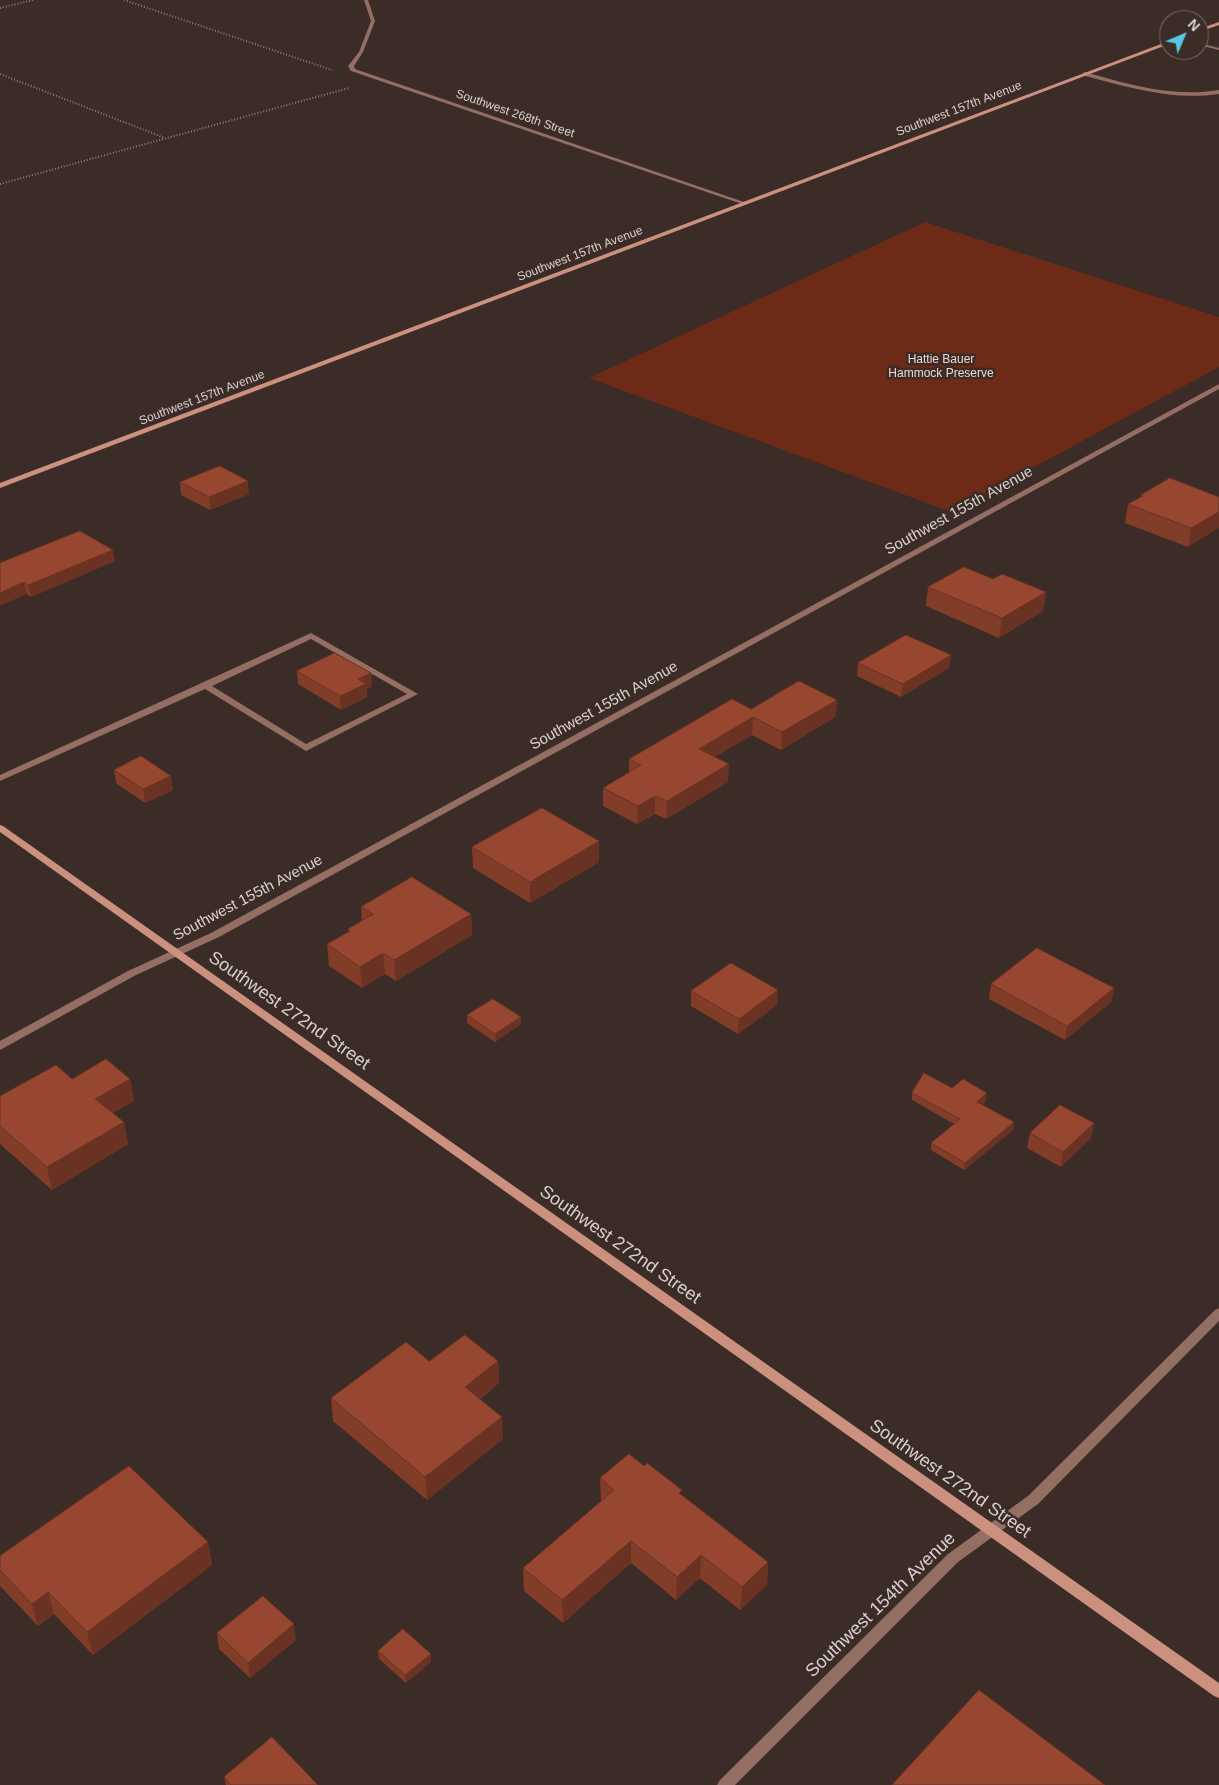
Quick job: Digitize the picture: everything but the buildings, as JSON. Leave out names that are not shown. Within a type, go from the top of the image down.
[{"type":"street","name":"Southwest 268th Street","points":[[366,0],[374,22],[362,52],[351,66],[353,70],[744,203]]},
{"type":"street","name":"Southwest 157th Avenue","points":[[0,486],[1159,46]]},
{"type":"street","points":[[1084,74],[1167,94],[1200,96],[1219,92]]},
{"type":"street","name":"Southwest 155th Avenue","points":[[0,1046],[132,973],[215,935],[1219,386]]},
{"type":"street","points":[[0,778],[312,636],[414,694],[306,748],[205,686]]},
{"type":"street","name":"Southwest 272nd Street","points":[[0,828],[1219,1691]]},
{"type":"street","name":"Southwest 154th Avenue","points":[[725,1785],[953,1558],[1034,1500],[1219,1313]]},
{"type":"path","points":[[0,8],[33,0]]},
{"type":"path","points":[[124,0],[336,71]]},
{"type":"path","points":[[0,74],[166,139]]},
{"type":"path","points":[[0,184],[349,88]]},
{"type":"green space","name":"Hattie Bauer Hammock Preserve","points":[[925,222],[1219,317],[1219,367],[951,512],[589,378]]}]
